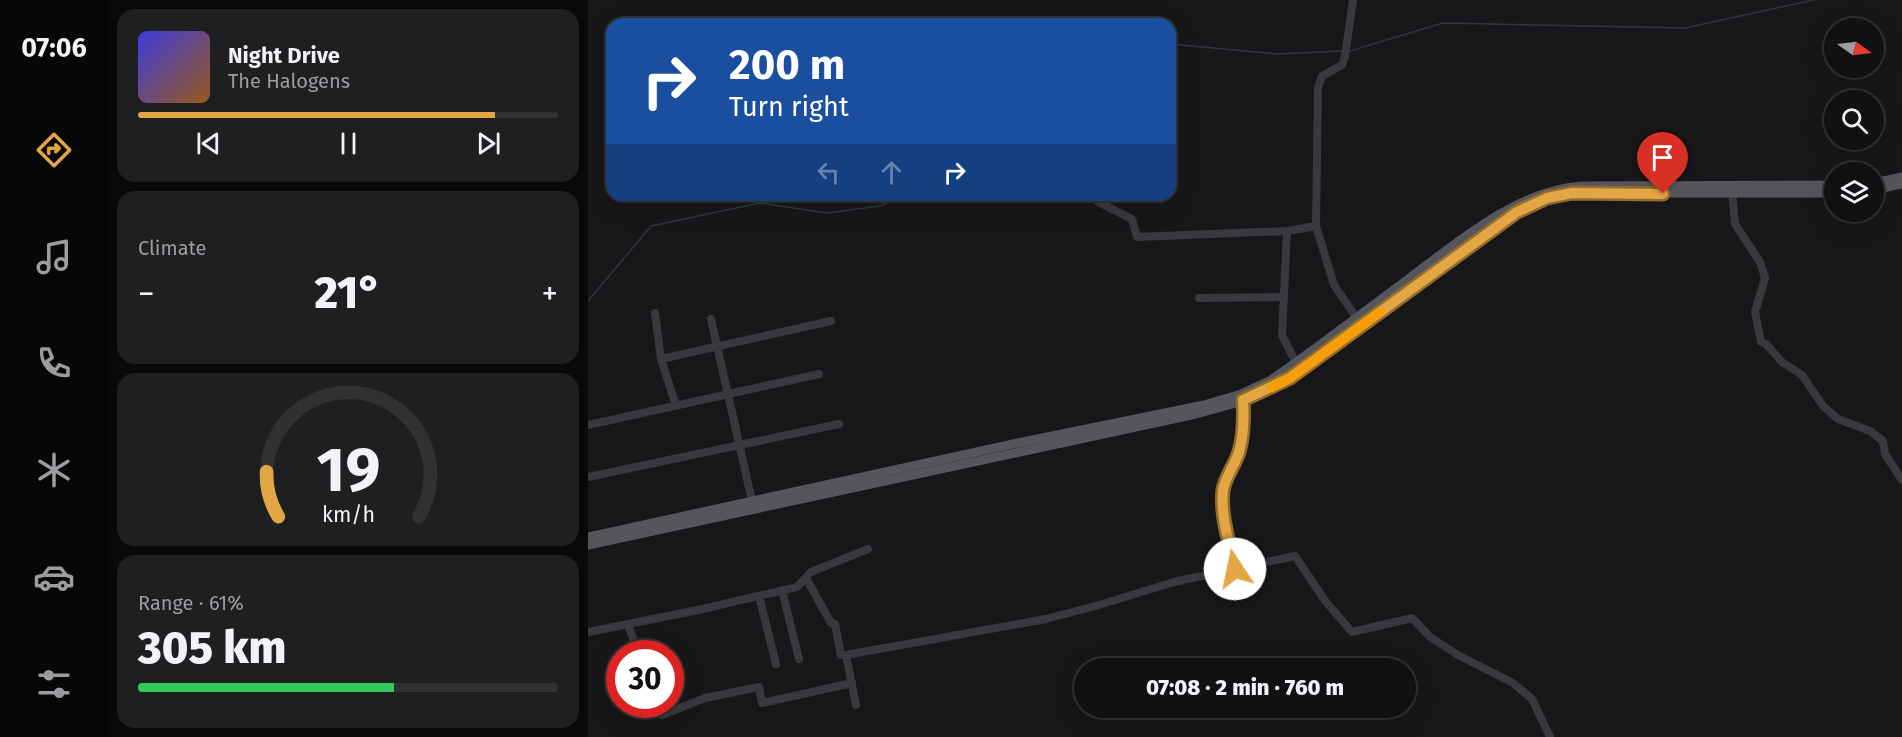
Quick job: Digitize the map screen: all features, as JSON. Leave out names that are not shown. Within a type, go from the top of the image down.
[{"type":"main road","points":[[1884,181],[1902,177]]},
{"type":"main road","points":[[1884,188],[1902,184]]},
{"type":"main road","points":[[588,545],[1196,414],[1243,400],[1290,378],[1517,212],[1547,198],[1572,193],[1732,190],[1824,185]]},
{"type":"main road","points":[[588,537],[1018,443],[1204,405],[1241,394],[1270,380],[1296,363],[1447,250],[1515,204],[1547,191],[1581,186],[1824,193]]},
{"type":"street","points":[[1353,0],[1342,65],[1322,76],[1318,88],[1316,226],[1334,285],[1356,318]]},
{"type":"street","points":[[1732,190],[1735,224],[1760,262],[1765,278],[1755,312],[1761,342],[1766,344],[1782,362],[1802,375],[1822,406],[1838,419],[1870,431],[1883,441],[1885,454],[1902,480]]},
{"type":"street","points":[[1098,202],[1132,219],[1137,237],[1287,231],[1316,226]]},
{"type":"street","points":[[1287,231],[1282,335],[1296,363]]},
{"type":"street","points":[[1199,298],[1284,297]]},
{"type":"street","points":[[655,313],[661,359],[676,406]]},
{"type":"street","points":[[711,319],[753,501]]},
{"type":"street","points":[[661,359],[831,321]]},
{"type":"street","points":[[588,425],[819,374]]},
{"type":"street","points":[[1235,569],[1222,493],[1239,452],[1244,423],[1243,400]]},
{"type":"street","points":[[588,477],[839,424]]},
{"type":"street","points":[[588,632],[797,587],[811,572],[868,549]]},
{"type":"street","points":[[806,578],[831,623],[835,624],[842,655],[846,655],[1046,619],[1099,606],[1174,582],[1295,556],[1326,602],[1352,632],[1413,618],[1430,637],[1458,655],[1513,683],[1532,699],[1551,737]]},
{"type":"street","points":[[782,590],[799,659]]},
{"type":"street","points":[[759,596],[776,664]]},
{"type":"street","points":[[628,625],[634,640]]},
{"type":"street","points":[[846,655],[856,705]]},
{"type":"street","points":[[684,706],[705,698],[759,687],[762,703],[852,683]]},
{"type":"waterway","points":[[1350,51],[1443,23],[1685,28],[1813,0]]},
{"type":"waterway","points":[[1176,45],[1277,54],[1342,51]]},
{"type":"waterway","points":[[588,301],[651,226],[760,203],[827,213],[880,206],[890,201]]},
{"type":"slow traffic","points":[[1272,387],[1290,378],[1380,312]]},
{"type":"route","points":[[1235,569],[1222,493],[1239,452],[1244,423],[1243,400],[1290,378],[1517,212],[1547,198],[1572,193],[1663,194]]}]
